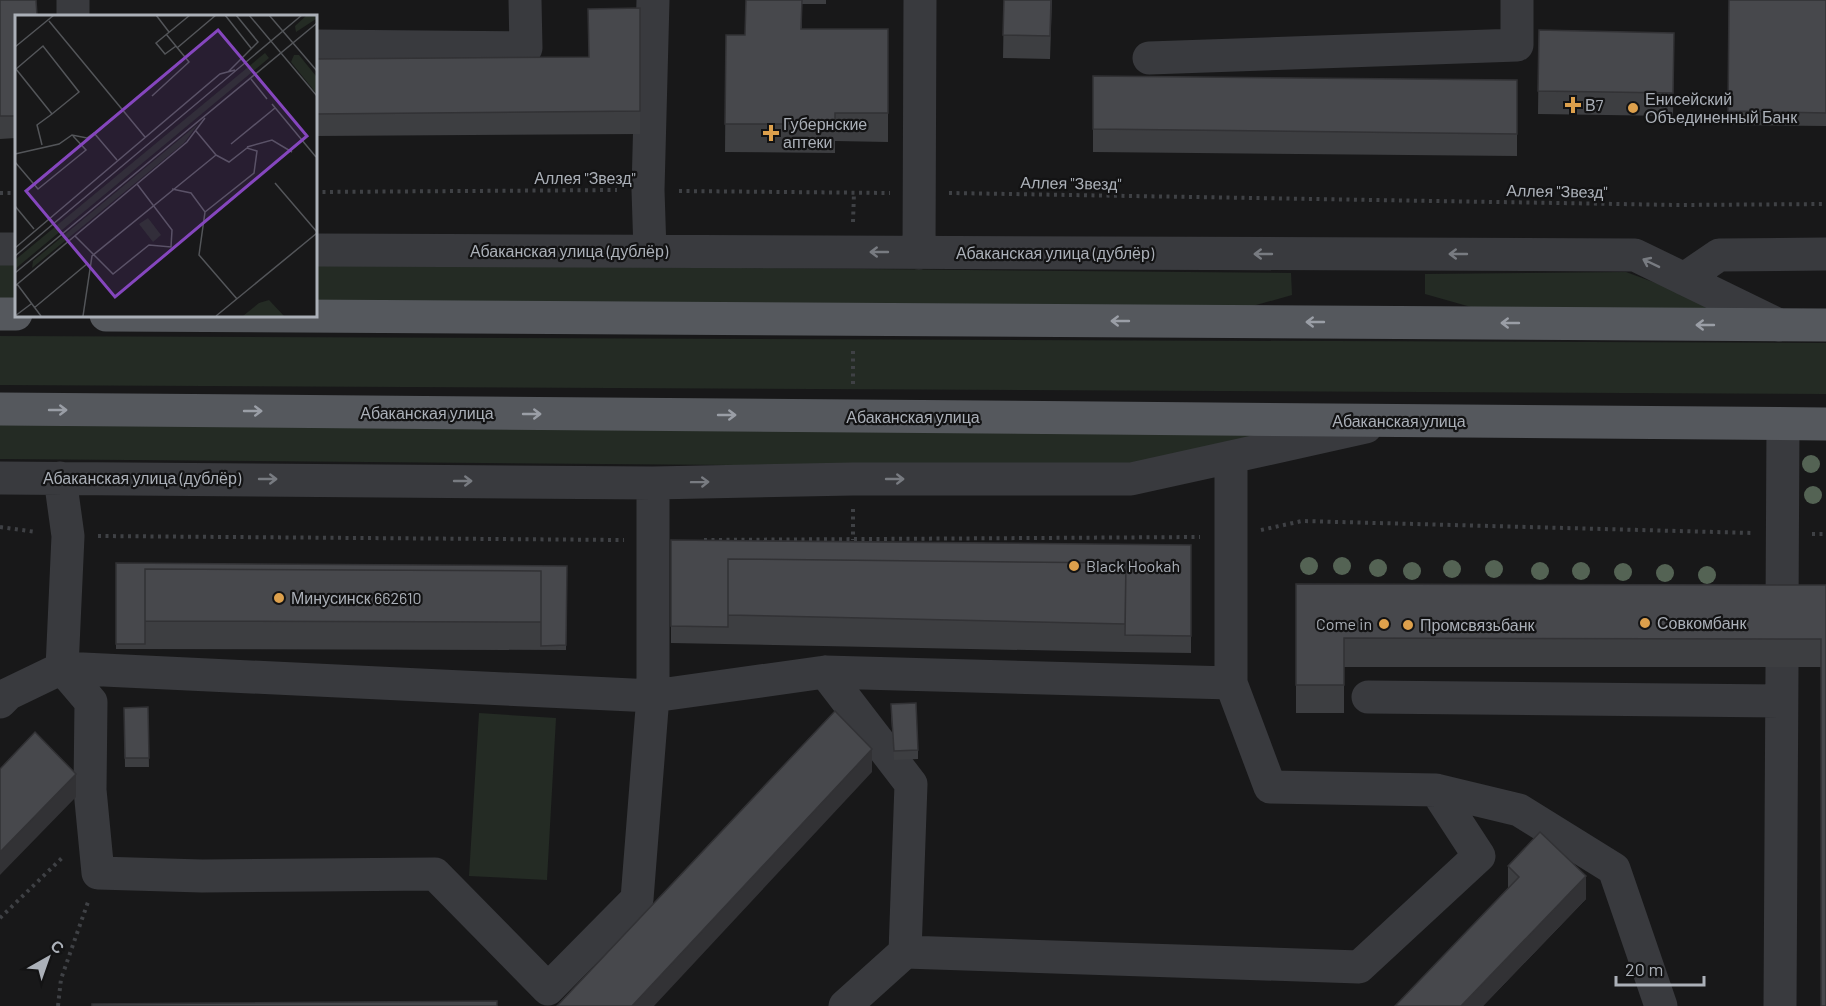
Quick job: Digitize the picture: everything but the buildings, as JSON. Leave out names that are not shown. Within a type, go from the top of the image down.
[{"type":"main road","points":[[255,316],[1826,325]]},
{"type":"main road","name":"Абаканская улица","points":[[0,409],[1826,424]]},
{"type":"street","points":[[316,46],[526,48],[525,0]]},
{"type":"street","points":[[650,251],[648,190],[653,0]]},
{"type":"street","points":[[919,252],[921,0]]},
{"type":"street","points":[[1149,58],[1517,45],[1517,0]]},
{"type":"street","name":"Абаканская улица (дублёр)","points":[[316,250],[1635,255],[1779,325]]},
{"type":"street","points":[[1684,279],[1719,255],[1826,254]]},
{"type":"street","name":"Абаканская улица (дублёр)","points":[[0,478],[653,483],[853,479],[1131,479],[1394,421]]},
{"type":"street","points":[[1782,613],[1783,424]]},
{"type":"street","points":[[1231,457],[1231,683],[1270,787],[1436,790],[1518,810],[1614,869],[1661,1006]]},
{"type":"street","points":[[60,478],[68,536],[62,668],[91,702],[90,790],[98,873],[202,876],[435,874],[548,989],[637,899],[653,696],[655,540],[653,483]]},
{"type":"street","points":[[1780,1006],[1782,667]]},
{"type":"street","points":[[3,696],[62,668],[653,696],[825,672],[1231,683]]},
{"type":"street","points":[[825,672],[911,784],[905,952]]},
{"type":"street","points":[[1368,697],[1782,701]]},
{"type":"street","points":[[845,1006],[905,952],[1359,967],[1479,856],[1436,790]]},
{"type":"path","name":"Аллея \"Звезд\"","points":[[316,192],[648,190],[1679,205],[1826,204]]},
{"type":"path","points":[[0,194],[15,193]]},
{"type":"path","points":[[853,252],[854,193]]},
{"type":"path","points":[[853,320],[853,416]]},
{"type":"path","points":[[853,479],[853,540]]},
{"type":"path","points":[[702,540],[1231,537],[1302,521],[1826,534]]},
{"type":"path","points":[[0,527],[68,536],[655,540]]},
{"type":"path","points":[[0,918],[93,828]]},
{"type":"path","points":[[58,1006],[61,979],[98,873]]},
{"type":"shaded area","points":[[0,261],[15,261],[15,298],[0,298]]},
{"type":"shaded area","points":[[316,264],[1291,273],[1292,295],[1235,311],[316,301]]},
{"type":"shaded area","points":[[1626,272],[1726,309],[1485,311],[1425,294],[1425,274]]},
{"type":"shaded area","points":[[0,336],[1826,343],[1826,394],[0,385]]},
{"type":"shaded area","points":[[0,421],[1276,432],[1108,468],[0,459]]},
{"type":"shaded area","points":[[479,713],[556,718],[547,880],[469,876]]},
{"type":"place","name":"В7","points":[[1573,105]]},
{"type":"place","name":"Енисейский Объединенный Банк","points":[[1633,108]]},
{"type":"place","name":"Губернские аптеки","points":[[771,133]]},
{"type":"place","name":"Black Hookah","points":[[1074,566]]},
{"type":"place","name":"Минусинск 662610","points":[[279,598]]},
{"type":"place","name":"Совкомбанк","points":[[1645,623]]},
{"type":"place","name":"Come in","points":[[1384,624]]},
{"type":"place","name":"Промсвязьбанк","points":[[1408,625]]}]
